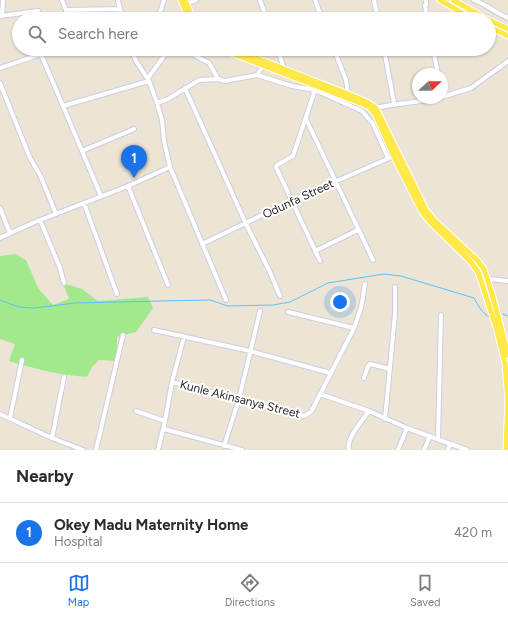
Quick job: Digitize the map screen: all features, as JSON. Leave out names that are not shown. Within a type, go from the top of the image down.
[{"type":"main road","points":[[181,0],[185,12]]},
{"type":"main road","points":[[440,0],[460,12]]},
{"type":"main road","points":[[453,0],[474,12]]},
{"type":"main road","points":[[186,2],[190,12]]},
{"type":"main road","points":[[496,24],[508,29]]},
{"type":"main road","points":[[496,30],[508,36]]},
{"type":"main road","points":[[238,56],[263,66],[283,71],[316,89],[353,100],[369,107],[376,114],[394,156],[422,212],[431,223],[475,266],[482,281],[505,363],[508,400],[506,450]]},
{"type":"main road","points":[[249,56],[283,71],[348,94],[367,102],[376,108],[426,210],[434,220],[477,260],[484,269],[508,355]]},
{"type":"street","points":[[3,0],[1,16],[12,15]]},
{"type":"street","points":[[62,0],[66,10],[123,12]]},
{"type":"street","points":[[118,0],[120,11]]},
{"type":"street","points":[[160,12],[164,0]]},
{"type":"street","points":[[186,2],[196,0]]},
{"type":"street","points":[[260,0],[264,12]]},
{"type":"street","points":[[315,0],[319,12]]},
{"type":"street","points":[[374,0],[377,12]]},
{"type":"street","points":[[426,0],[426,12]]},
{"type":"street","points":[[474,0],[488,6],[495,12]]},
{"type":"street","points":[[31,12],[38,11]]},
{"type":"street","points":[[496,12],[508,18]]},
{"type":"street","points":[[0,68],[35,56]]},
{"type":"street","points":[[42,56],[101,196]]},
{"type":"street","points":[[134,56],[149,80],[162,120],[164,141],[170,167],[226,300]]},
{"type":"street","points":[[64,106],[149,80],[164,56]]},
{"type":"street","points":[[196,56],[209,63],[218,79]]},
{"type":"street","points":[[277,81],[283,71],[280,56]]},
{"type":"street","points":[[337,56],[346,80],[348,94]]},
{"type":"street","points":[[385,56],[394,103]]},
{"type":"street","points":[[434,56],[437,68]]},
{"type":"street","points":[[448,95],[472,88],[508,61]]},
{"type":"street","points":[[257,75],[263,66]]},
{"type":"street","points":[[157,104],[202,80],[218,79],[225,81],[257,75],[277,81],[316,89],[350,106],[362,110],[373,124],[388,158]]},
{"type":"street","points":[[0,84],[30,158],[56,214]]},
{"type":"street","points":[[185,88],[246,224],[270,270],[280,296]]},
{"type":"street","points":[[316,89],[293,156],[276,167],[320,261]]},
{"type":"street","points":[[350,106],[353,100]]},
{"type":"street","points":[[376,108],[394,103],[412,102]]},
{"type":"street","points":[[306,119],[373,260]]},
{"type":"street","points":[[82,151],[134,129]]},
{"type":"street","name":"Odunfa Street","points":[[202,244],[291,201],[394,156]]},
{"type":"street","points":[[0,238],[40,220],[128,186],[170,167]]},
{"type":"street","points":[[128,186],[168,285]]},
{"type":"street","points":[[84,203],[117,294]]},
{"type":"street","points":[[0,208],[10,233]]},
{"type":"street","points":[[40,220],[60,268],[64,283]]},
{"type":"street","points":[[315,251],[358,230]]},
{"type":"street","points":[[488,279],[508,281]]},
{"type":"street","name":"Kunle Akinsanya Street","points":[[172,382],[304,416],[311,412],[354,328],[365,284]]},
{"type":"street","points":[[385,419],[395,314],[395,287]]},
{"type":"street","points":[[224,446],[239,399],[260,311]]},
{"type":"street","points":[[288,312],[354,328]]},
{"type":"street","points":[[438,438],[441,315]]},
{"type":"street","points":[[154,330],[250,351],[330,373]]},
{"type":"street","points":[[96,450],[123,335]]},
{"type":"street","points":[[158,450],[164,429],[172,382],[184,337]]},
{"type":"street","points":[[10,418],[22,360]]},
{"type":"street","points":[[364,378],[370,364],[390,369]]},
{"type":"street","points":[[52,438],[64,377]]},
{"type":"street","points":[[320,394],[369,411],[407,428],[468,450]]},
{"type":"street","points":[[136,411],[165,421]]},
{"type":"street","points":[[349,450],[348,443],[369,411]]},
{"type":"street","points":[[0,414],[52,438],[83,450]]},
{"type":"street","points":[[398,450],[407,428]]},
{"type":"street","points":[[164,429],[242,450]]},
{"type":"street","points":[[424,450],[430,436]]},
{"type":"street","points":[[448,450],[450,444]]},
{"type":"green space","points":[[15,254],[26,260],[38,288],[53,305],[69,299],[63,283],[82,289],[98,301],[148,297],[153,308],[136,332],[117,337],[117,361],[99,360],[92,367],[87,377],[66,375],[28,367],[9,361],[15,344],[0,339],[0,256]]},
{"type":"waterway","points":[[0,300],[19,307],[35,308],[75,303],[210,300],[228,306],[273,305],[290,302],[328,283],[384,274],[401,276],[474,298],[482,312],[490,317]]},
{"type":"waterway","points":[[503,314],[508,316]]},
{"type":"place","name":"Okey Madu Maternity Home","points":[[134,178]]}]
